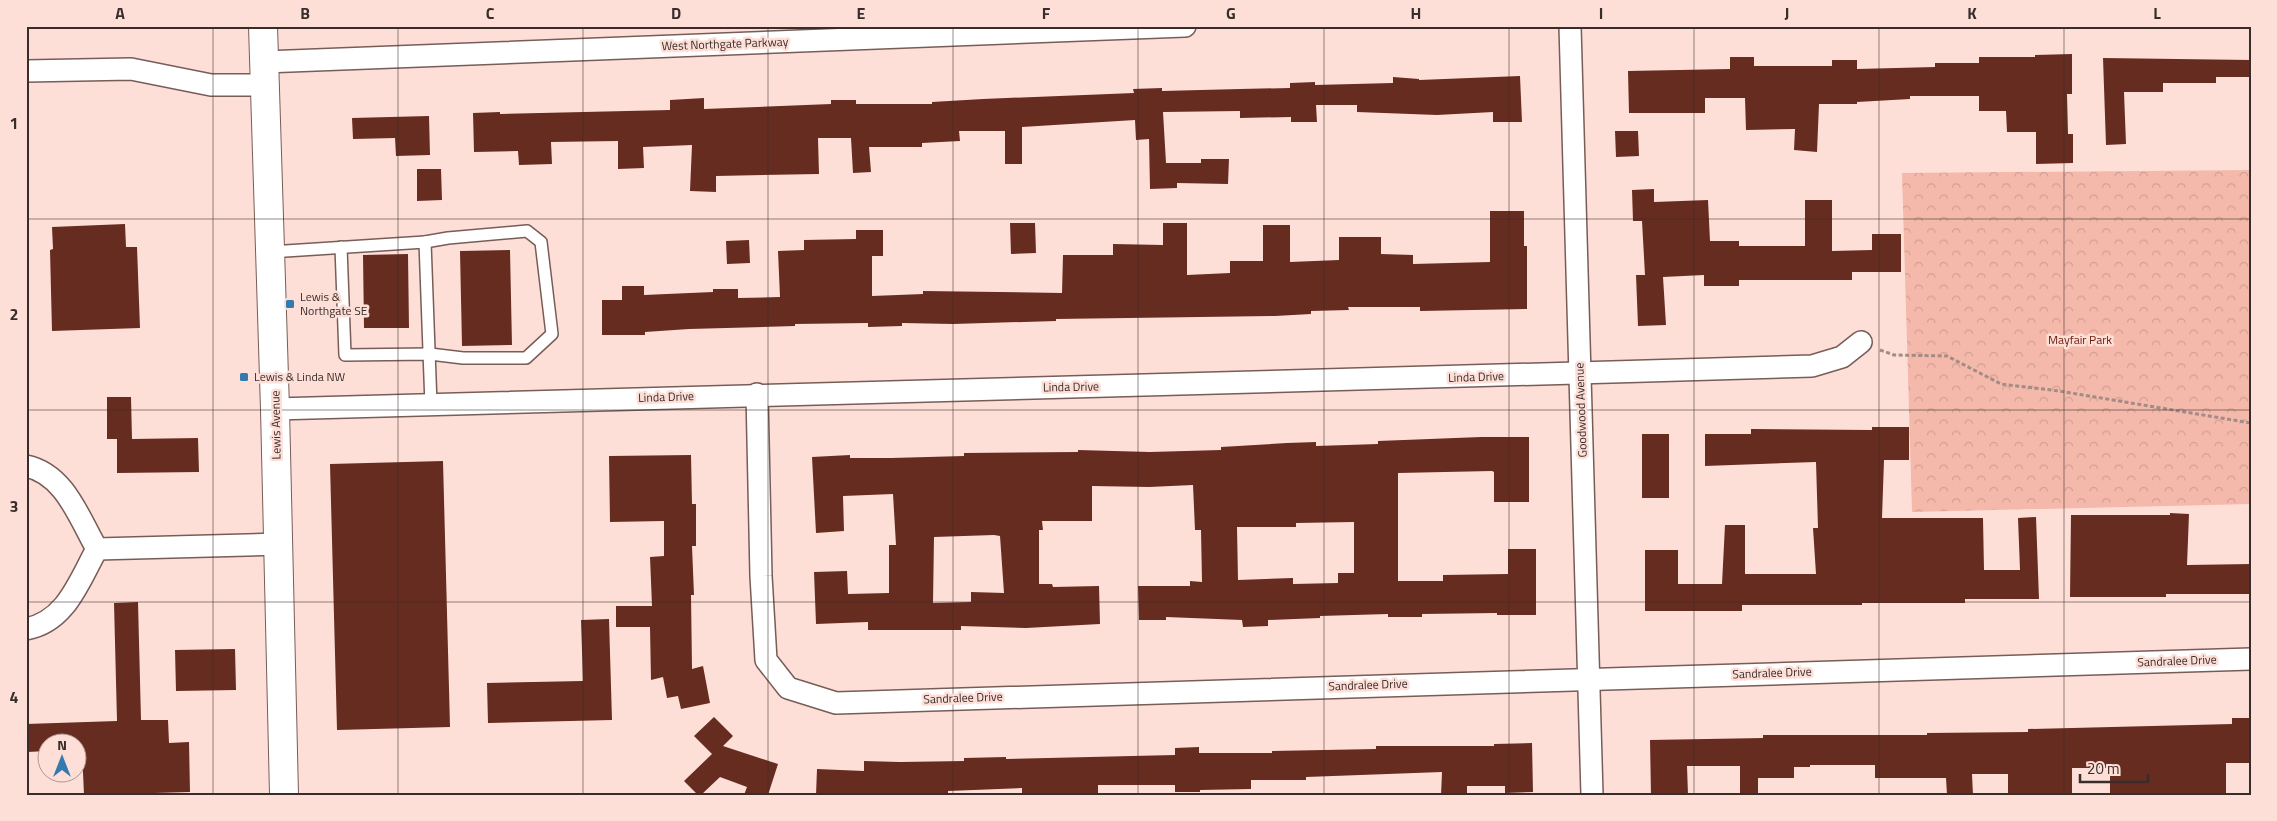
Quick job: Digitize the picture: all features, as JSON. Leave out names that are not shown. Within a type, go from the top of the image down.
[{"type":"main road","name":"Lewis Avenue","points":[[263,26],[276,409],[284,795]]},
{"type":"street","name":"West Northgate Parkway","points":[[26,71],[130,69],[210,85],[264,74],[1185,26]]},
{"type":"street","name":"Goodwood Avenue","points":[[1570,26],[1592,795]]},
{"type":"street","name":"Linda Drive","points":[[276,409],[757,394],[1357,381],[1812,366],[1842,356],[1861,342]]},
{"type":"street","name":"Sandralee Drive","points":[[757,394],[761,576],[766,660],[788,688],[836,702],[2251,659]]},
{"type":"street","points":[[26,466],[38,468],[62,488],[96,548]]},
{"type":"street","points":[[96,548],[278,544]]},
{"type":"street","points":[[26,629],[38,627],[53,619],[66,605],[96,548]]},
{"type":"lane","points":[[270,252],[341,247],[425,242],[527,231],[541,242],[552,334],[526,358],[463,358],[430,354],[346,355],[341,247]]},
{"type":"lane","points":[[425,242],[431,404]]},
{"type":"path","points":[[1861,342],[1894,355],[1946,356],[2001,384],[2060,391],[2251,423]]},
{"type":"green space","name":"Mayfair Park","points":[[2251,170],[2251,504],[1912,512],[1902,173]]},
{"type":"building","points":[[2072,54],[2072,94],[2067,94],[2068,134],[2073,134],[2073,163],[2036,164],[2036,132],[2007,132],[2006,111],[1979,111],[1979,96],[1910,96],[1910,99],[1857,102],[1857,104],[1819,104],[1817,152],[1794,150],[1795,129],[1746,130],[1745,98],[1705,98],[1705,113],[1629,113],[1628,71],[1730,69],[1730,57],[1754,57],[1754,66],[1832,66],[1832,60],[1857,60],[1857,69],[1935,67],[1935,63],[1979,63],[1979,57],[2035,57],[2035,55]]},
{"type":"building","points":[[2103,58],[2251,60],[2251,77],[2216,77],[2216,83],[2163,83],[2163,92],[2124,92],[2126,144],[2106,145]]},
{"type":"building","points":[[1520,76],[1522,122],[1493,122],[1493,112],[1437,115],[1357,112],[1357,105],[1316,105],[1317,122],[1291,122],[1291,117],[1240,118],[1240,111],[1163,112],[1166,163],[1201,163],[1201,159],[1229,159],[1228,184],[1177,183],[1177,188],[1150,189],[1149,139],[1136,140],[1135,120],[1022,127],[1022,164],[1005,164],[1005,131],[959,131],[960,141],[922,143],[922,147],[869,147],[871,172],[853,173],[851,138],[818,138],[819,174],[716,176],[716,192],[690,191],[692,145],[643,147],[644,168],[618,169],[618,141],[551,142],[552,164],[519,165],[518,151],[474,152],[473,113],[670,110],[670,100],[704,98],[704,109],[831,104],[831,100],[856,100],[856,104],[932,104],[932,102],[983,99],[1134,93],[1133,89],[1162,88],[1162,91],[1290,88],[1290,83],[1315,82],[1315,85],[1393,83],[1393,77],[1419,80]]},
{"type":"building","points":[[429,116],[430,155],[396,156],[395,138],[353,139],[352,118]]},
{"type":"building","points":[[1615,131],[1638,131],[1639,156],[1616,157]]},
{"type":"building","points":[[417,169],[441,169],[442,200],[417,201]]},
{"type":"building","points":[[1654,189],[1654,202],[1708,200],[1710,241],[1739,241],[1739,246],[1805,246],[1805,200],[1832,200],[1832,251],[1872,250],[1872,234],[1901,234],[1901,272],[1852,272],[1852,280],[1739,280],[1739,286],[1704,286],[1704,275],[1663,277],[1666,325],[1638,326],[1636,275],[1645,275],[1642,221],[1633,221],[1632,190]]},
{"type":"building","points":[[1490,211],[1524,211],[1524,246],[1527,246],[1527,309],[1420,311],[1420,307],[1348,307],[1349,310],[1311,311],[1311,314],[1275,316],[1056,319],[1056,321],[953,324],[902,323],[902,326],[868,327],[868,323],[795,324],[795,326],[645,332],[645,335],[602,335],[602,300],[622,300],[622,286],[644,286],[644,295],[713,292],[713,289],[738,289],[738,298],[780,297],[778,251],[804,250],[804,240],[856,239],[856,230],[883,230],[883,256],[872,256],[872,296],[923,294],[923,291],[1062,293],[1063,255],[1113,255],[1113,244],[1163,245],[1163,223],[1187,223],[1187,275],[1230,273],[1230,261],[1263,261],[1263,225],[1290,225],[1290,262],[1339,260],[1339,237],[1381,237],[1381,254],[1413,255],[1413,264],[1490,262]]},
{"type":"building","points":[[1010,223],[1035,223],[1036,253],[1011,254]]},
{"type":"building","points":[[125,224],[126,247],[137,247],[140,328],[52,331],[50,250],[53,249],[52,227]]},
{"type":"building","points":[[749,240],[750,263],[727,264],[726,241]]},
{"type":"building","points":[[510,250],[512,345],[462,346],[460,251]]},
{"type":"building","points":[[408,254],[409,328],[364,328],[363,255]]},
{"type":"building","points":[[107,397],[131,397],[132,439],[198,438],[199,472],[117,473],[117,439],[107,439]]},
{"type":"building","points":[[1872,427],[1909,427],[1909,460],[1884,460],[1882,518],[1983,518],[1984,570],[2020,570],[2018,518],[2036,517],[2039,599],[1965,599],[1965,603],[1742,605],[1742,611],[1645,611],[1645,550],[1678,550],[1678,584],[1722,584],[1725,525],[1745,525],[1745,574],[1816,574],[1813,528],[1818,528],[1816,462],[1705,466],[1705,434],[1751,434],[1751,429],[1872,430]]},
{"type":"building","points":[[1642,434],[1669,434],[1669,498],[1642,498]]},
{"type":"building","points":[[1529,437],[1529,502],[1494,502],[1494,472],[1492,471],[1398,473],[1398,581],[1443,581],[1443,575],[1508,574],[1508,549],[1536,549],[1536,615],[1497,615],[1497,613],[1422,614],[1422,617],[1388,617],[1388,614],[1320,616],[1320,618],[1268,620],[1268,626],[1243,627],[1242,620],[1166,617],[1166,620],[1139,620],[1138,586],[1190,586],[1190,581],[1202,582],[1201,530],[1195,530],[1193,485],[1149,487],[1092,486],[1092,521],[1042,521],[1043,530],[1039,530],[1039,584],[1052,584],[1053,587],[1099,586],[1100,624],[1026,628],[961,626],[961,630],[868,630],[868,622],[816,624],[814,572],[847,571],[848,594],[889,593],[889,545],[896,545],[893,494],[843,496],[844,531],[816,533],[812,457],[850,455],[850,458],[891,458],[964,456],[964,453],[1078,452],[1078,450],[1150,452],[1221,450],[1221,447],[1287,443],[1316,442],[1316,446],[1378,444],[1378,441]],"holes":[[[1354,522],[1354,573],[1338,573],[1338,583],[1293,584],[1293,578],[1238,580],[1237,527],[1296,527],[1296,523]],[[1000,536],[1004,593],[971,592],[971,602],[933,603],[934,537]]]},
{"type":"building","points":[[691,455],[692,504],[696,504],[696,546],[692,546],[694,595],[691,595],[692,669],[703,666],[710,703],[681,709],[678,696],[667,698],[663,677],[651,680],[650,627],[616,627],[616,606],[652,606],[650,557],[664,556],[664,521],[610,522],[609,456]]},
{"type":"building","points":[[443,461],[450,727],[337,730],[330,464]]},
{"type":"building","points":[[2170,513],[2189,514],[2187,565],[2251,564],[2251,594],[2166,594],[2166,597],[2070,597],[2071,515],[2170,515]]},
{"type":"building","points":[[138,602],[141,720],[168,720],[169,743],[189,742],[190,792],[84,795],[84,784],[88,784],[88,734],[38,734],[38,751],[27,752],[26,724],[117,721],[114,603]]},
{"type":"building","points":[[609,619],[612,720],[488,723],[487,683],[583,681],[581,620]]},
{"type":"building","points":[[235,649],[236,690],[176,691],[175,650]]},
{"type":"building","points":[[714,717],[733,736],[723,746],[778,764],[768,795],[744,795],[747,787],[720,777],[701,795],[698,795],[684,781],[712,754],[694,736]]},
{"type":"building","points":[[2232,718],[2251,718],[2251,763],[2226,763],[2226,795],[2110,795],[2110,768],[2072,768],[2072,795],[2008,795],[2008,774],[1972,774],[1973,795],[1947,795],[1946,778],[1875,778],[1875,765],[1810,765],[1810,767],[1794,767],[1794,778],[1758,778],[1758,795],[1740,795],[1740,766],[1687,766],[1688,795],[1651,795],[1650,740],[1763,738],[1763,735],[1927,735],[1927,733],[2028,732],[2028,729],[2232,724]]},
{"type":"building","points":[[1532,743],[1533,792],[1505,793],[1505,786],[1467,786],[1467,795],[1441,795],[1442,772],[1306,777],[1306,780],[1251,780],[1251,789],[1200,790],[1200,792],[1175,792],[1175,785],[1098,785],[1098,795],[1022,795],[1022,788],[948,791],[948,795],[816,795],[817,769],[864,771],[864,761],[964,761],[964,758],[1006,757],[1006,759],[1175,755],[1175,748],[1199,747],[1199,753],[1272,753],[1272,751],[1376,749],[1376,746],[1494,746],[1494,744]]},
{"type":"place","name":"Lewis & Northgate SE","points":[[290,304]]},
{"type":"place","name":"Lewis & Linda NW","points":[[244,377]]}]
